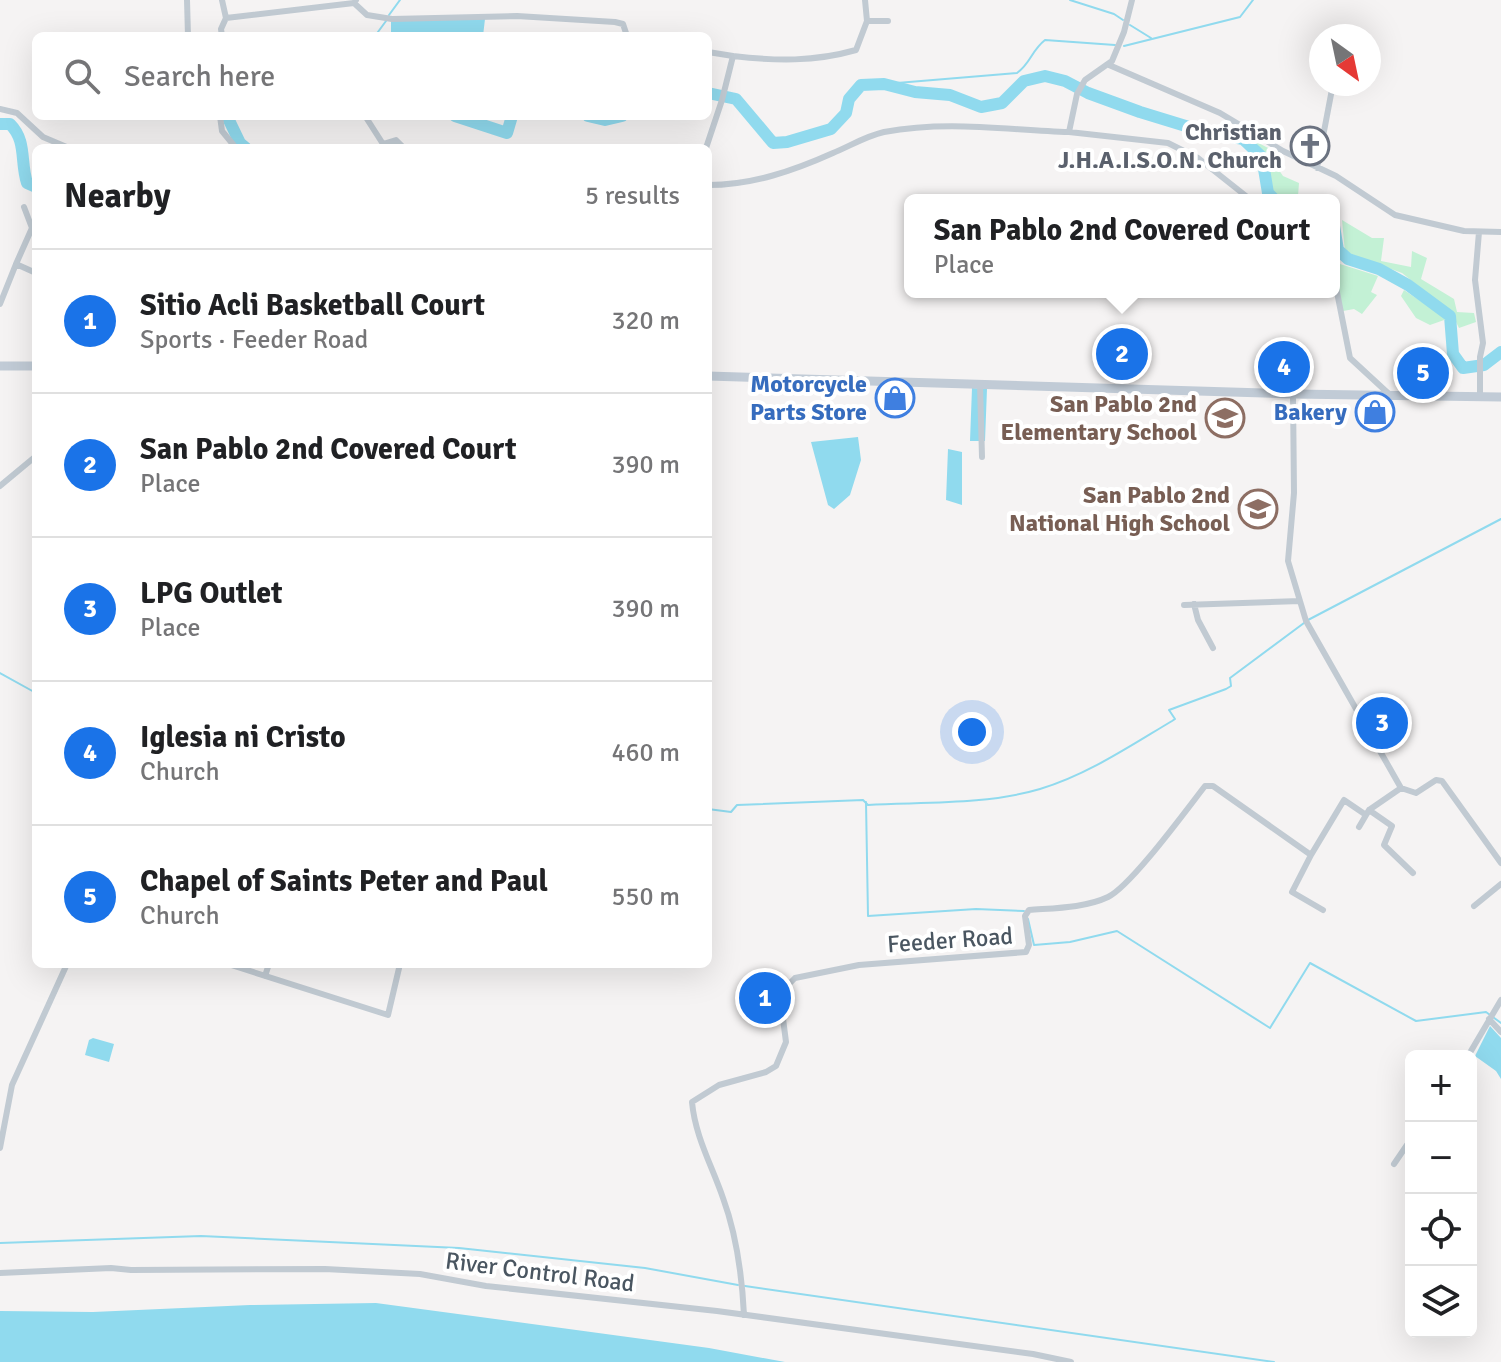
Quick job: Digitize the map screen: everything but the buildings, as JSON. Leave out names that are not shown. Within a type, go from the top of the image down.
[{"type":"main road","points":[[0,366],[32,366]]},
{"type":"main road","points":[[712,376],[1293,394],[1501,397]]},
{"type":"street","points":[[187,0],[188,32]]},
{"type":"street","points":[[221,32],[226,18],[222,0]]},
{"type":"street","points":[[712,53],[733,58],[797,61],[856,50],[867,21],[865,0]]},
{"type":"street","points":[[1069,132],[1077,94],[1083,82],[1109,65],[1118,51],[1132,0]]},
{"type":"street","points":[[226,18],[355,2],[367,15],[377,18],[553,17],[615,22],[623,24],[626,32]]},
{"type":"street","points":[[867,21],[888,21]]},
{"type":"street","points":[[707,144],[733,58]]},
{"type":"street","points":[[1109,65],[1220,113],[1238,126],[1336,176],[1395,215],[1479,232],[1501,232]]},
{"type":"street","points":[[1317,168],[1331,96]]},
{"type":"street","points":[[0,109],[17,113],[43,137],[60,144]]},
{"type":"street","points":[[221,120],[222,131],[233,144]]},
{"type":"street","points":[[368,120],[383,144]]},
{"type":"street","points":[[712,185],[744,183],[786,173],[882,132],[987,125],[1168,143],[1198,158],[1243,194]]},
{"type":"street","points":[[24,207],[32,228]]},
{"type":"street","points":[[1479,232],[1475,280],[1483,343],[1480,396]]},
{"type":"street","points":[[0,304],[16,264],[32,239]]},
{"type":"street","points":[[16,264],[32,271]]},
{"type":"street","points":[[1338,298],[1350,358],[1389,394]]},
{"type":"street","points":[[980,384],[982,457]]},
{"type":"street","points":[[1293,394],[1294,493],[1288,561],[1306,621],[1401,788],[1416,793],[1436,780],[1442,781],[1501,863]]},
{"type":"street","points":[[0,486],[32,459]]},
{"type":"street","points":[[1184,605],[1300,601]]},
{"type":"street","points":[[1194,604],[1198,620],[1213,648]]},
{"type":"street","name":"Feeder Road","points":[[744,1315],[742,1275],[735,1238],[724,1200],[700,1140],[692,1102],[719,1085],[766,1072],[776,1066],[786,1042],[781,1003],[784,989],[795,978],[859,965],[1026,952],[1029,945],[1025,916],[1029,910],[1096,901],[1118,891],[1205,786],[1213,786],[1311,855]]},
{"type":"street","points":[[1359,827],[1368,812],[1401,788]]},
{"type":"street","points":[[1323,910],[1292,892],[1344,800],[1392,826],[1384,845],[1413,873]]},
{"type":"street","points":[[1474,906],[1501,884]]},
{"type":"street","points":[[0,1148],[12,1085],[65,968]]},
{"type":"street","points":[[240,968],[388,1015],[399,968]]},
{"type":"street","points":[[265,976],[268,968]]},
{"type":"street","points":[[1471,1050],[1501,1000]]},
{"type":"street","points":[[1491,1016],[1501,1032]]},
{"type":"street","points":[[1394,1164],[1405,1148]]},
{"type":"street","name":"River Control Road","points":[[0,1273],[111,1268],[325,1269],[420,1274],[486,1286],[744,1315],[1033,1354],[1071,1362]]},
{"type":"green space","points":[[1245,136],[1272,150],[1270,157],[1283,176],[1299,183],[1298,194],[1274,194],[1271,191],[1264,153]]},
{"type":"green space","points":[[1342,220],[1372,238],[1384,238],[1381,261],[1411,267],[1412,251],[1427,258],[1421,279],[1454,299],[1457,312],[1474,313],[1476,322],[1459,328],[1451,312],[1402,273],[1345,252]]},
{"type":"green space","points":[[1340,264],[1378,276],[1371,292],[1377,295],[1362,314],[1354,309],[1343,311]]},
{"type":"green space","points":[[1404,290],[1447,319],[1430,325],[1416,318],[1401,296]]},
{"type":"water","points":[[485,19],[483,32],[391,32],[391,21]]},
{"type":"water","points":[[972,388],[987,389],[985,441],[970,441]]},
{"type":"water","points":[[858,437],[861,460],[850,495],[834,509],[828,505],[811,442]]},
{"type":"water","points":[[948,449],[962,452],[962,505],[946,500]]},
{"type":"water","points":[[1490,1026],[1501,1038],[1501,1079],[1496,1071],[1477,1057]]},
{"type":"water","points":[[93,1038],[114,1044],[109,1062],[85,1055],[89,1040]]},
{"type":"water","points":[[376,1303],[709,1348],[785,1362],[0,1362],[0,1311],[93,1312]]},
{"type":"waterway","points":[[389,15],[400,0]]},
{"type":"waterway","points":[[1070,0],[1114,14],[1123,20]]},
{"type":"waterway","points":[[1124,46],[1240,17],[1253,0]]},
{"type":"waterway","points":[[378,32],[386,21]]},
{"type":"waterway","points":[[1130,25],[1151,38]]},
{"type":"waterway","points":[[890,85],[1017,73],[1045,40],[1115,45]]},
{"type":"waterway","points":[[712,94],[736,99],[773,143],[831,129],[846,113],[849,99],[861,85],[884,84],[915,92],[950,95],[981,107],[1002,103],[1024,81],[1045,76],[1065,81],[1140,112],[1202,131],[1243,139],[1262,157],[1269,194]]},
{"type":"waterway","points":[[229,120],[241,144]]},
{"type":"waterway","points":[[467,120],[507,133],[511,120]]},
{"type":"waterway","points":[[0,124],[10,124],[19,137],[27,183],[32,185]]},
{"type":"waterway","points":[[1340,252],[1348,259],[1379,269],[1408,285],[1450,316],[1453,354],[1463,368],[1484,365],[1501,352]]},
{"type":"waterway","points":[[1308,620],[1501,519]]},
{"type":"waterway","points":[[712,810],[731,812],[737,805],[863,800],[868,805],[955,802],[998,798],[1040,789],[1091,768],[1172,721],[1175,719],[1169,710],[1231,686],[1230,678],[1304,623]]},
{"type":"waterway","points":[[0,673],[32,691]]},
{"type":"waterway","points":[[866,802],[868,916],[976,909],[1024,911]]},
{"type":"waterway","points":[[1028,919],[1034,945],[1070,942],[1117,931],[1270,1028],[1310,963],[1416,1021],[1486,1012],[1501,1023]]},
{"type":"waterway","points":[[0,1243],[201,1236],[459,1248],[645,1268],[738,1285]]},
{"type":"waterway","points":[[745,1286],[1274,1362]]},
{"type":"place","name":"Christian J.H.A.I.S.O.N. Church","points":[[1310,146]]},
{"type":"place","name":"San Pablo 2nd Covered Court","points":[[1122,354]]},
{"type":"place","name":"Iglesia ni Cristo","points":[[1284,367]]},
{"type":"place","name":"Chapel of Saints Peter and Paul","points":[[1423,373]]},
{"type":"place","name":"Motorcycle Parts Store","points":[[895,398]]},
{"type":"place","name":"Bakery","points":[[1375,412]]},
{"type":"place","name":"San Pablo 2nd Elementary School","points":[[1225,418]]},
{"type":"place","name":"San Pablo 2nd National High School","points":[[1258,509]]},
{"type":"place","name":"LPG Outlet","points":[[1382,723]]},
{"type":"place","name":"Sitio Acli Basketball Court","points":[[765,998]]}]
